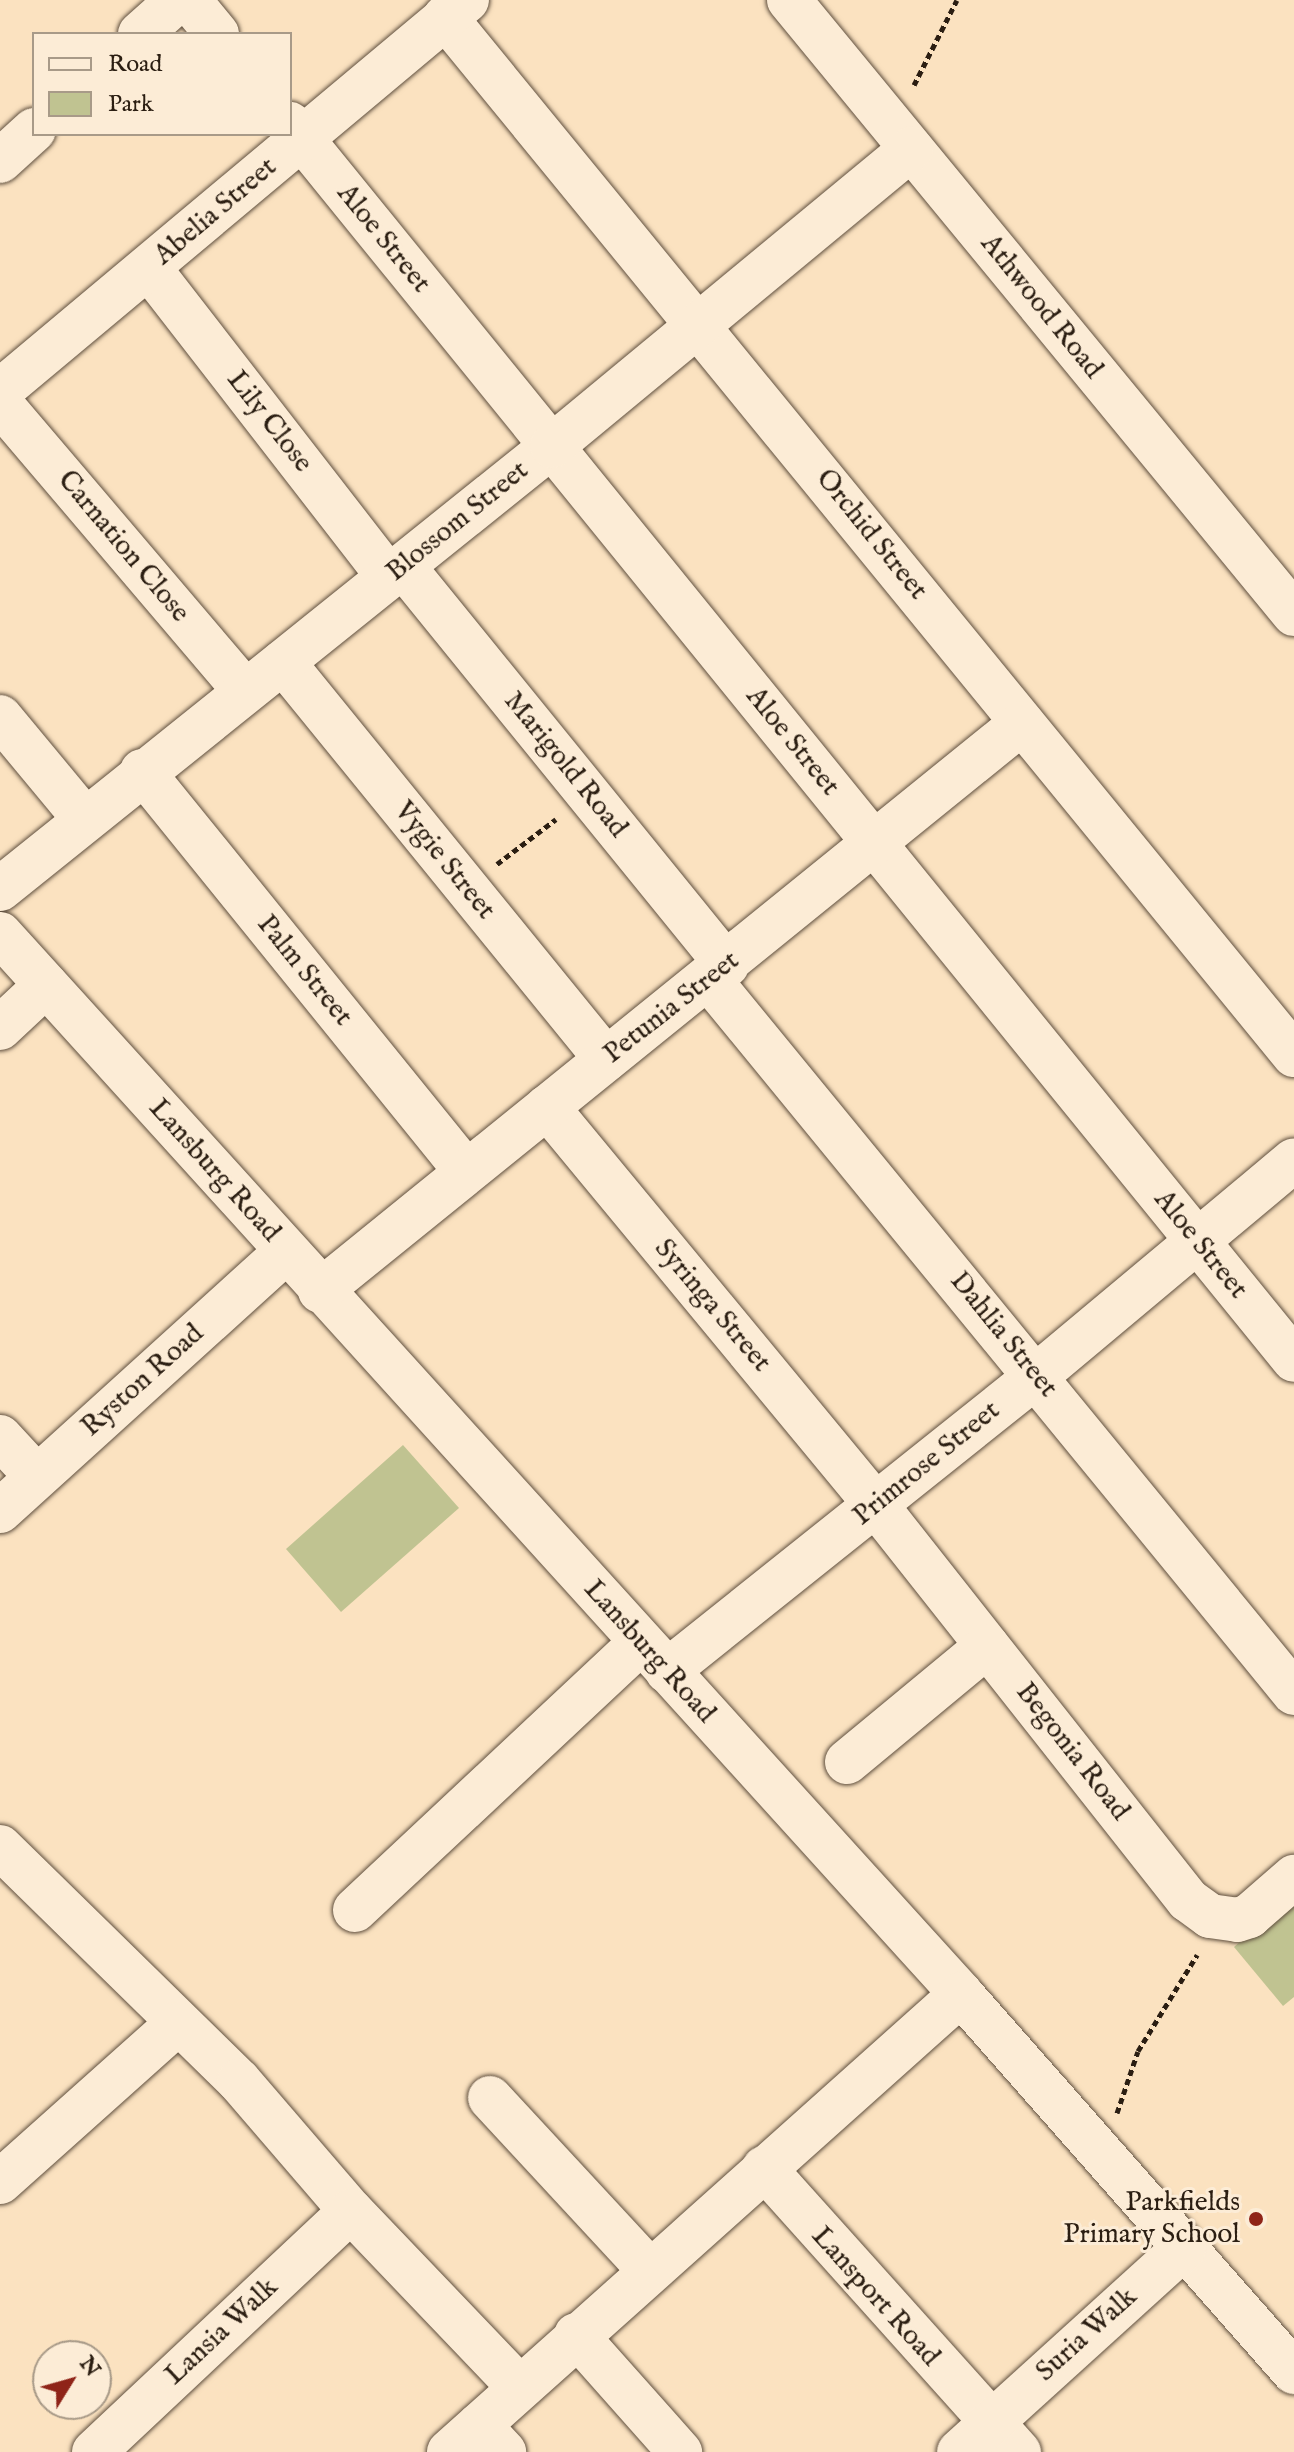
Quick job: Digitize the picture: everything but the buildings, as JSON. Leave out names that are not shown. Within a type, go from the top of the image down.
[{"type":"street","points":[[142,32],[178,0]]},
{"type":"street","points":[[189,0],[215,32]]},
{"type":"street","name":"Athwood Road","points":[[793,2],[1294,614]]},
{"type":"street","name":"Abelia Street","points":[[296,132],[456,8]]},
{"type":"street","name":"Orchid Street","points":[[456,8],[699,322],[1294,1055]]},
{"type":"street","points":[[0,161],[32,132]]},
{"type":"street","name":"Aloe Street","points":[[296,132],[1294,1360]]},
{"type":"street","name":"Abelia Street","points":[[0,391],[149,268],[292,136]]},
{"type":"street","name":"Blossom Street","points":[[0,889],[142,771],[552,446],[911,149]]},
{"type":"street","name":"Lily Close","points":[[149,268],[396,572]]},
{"type":"street","name":"Carnation Close","points":[[0,403],[245,691]]},
{"type":"street","name":"Marigold Road","points":[[396,572],[589,794],[718,972]]},
{"type":"street","name":"Vygie Street","points":[[283,662],[606,1059]]},
{"type":"street","points":[[0,717],[84,818]]},
{"type":"street","name":"Petunia Street","points":[[320,1291],[465,1170],[876,846],[1022,723]]},
{"type":"street","name":"Palm Street","points":[[142,771],[465,1170]]},
{"type":"street","name":"Lansburg Road","points":[[0,934],[320,1291],[961,1994],[1294,2372]]},
{"type":"street","name":"Dahlia Street","points":[[718,972],[1036,1376],[1294,1693]]},
{"type":"street","points":[[0,1028],[46,985]]},
{"type":"street","name":"Syringa Street","points":[[547,1107],[876,1505]]},
{"type":"street","name":"Primrose Street","points":[[355,1910],[654,1656],[876,1505],[1294,1160]]},
{"type":"street","name":"Ryston Road","points":[[0,1511],[286,1252]]},
{"type":"street","points":[[0,1437],[37,1477]]},
{"type":"street","name":"Begonia Road","points":[[876,1505],[1188,1900],[1200,1911],[1223,1919]]},
{"type":"street","points":[[847,1762],[987,1646]]},
{"type":"street","points":[[4,1858],[239,2081],[351,2211],[519,2387]]},
{"type":"street","points":[[1223,1919],[1249,1916],[1294,1877]]},
{"type":"street","points":[[477,2443],[519,2387],[961,1994]]},
{"type":"street","points":[[0,2182],[177,2024]]},
{"type":"street","points":[[490,2098],[649,2270]]},
{"type":"street","name":"Lansport Road","points":[[764,2168],[1005,2438]]},
{"type":"street","name":"Lansia Walk","points":[[94,2452],[351,2211]]},
{"type":"street","name":"Suria Walk","points":[[959,2452],[1005,2438],[1184,2248]]},
{"type":"street","points":[[576,2335],[680,2452]]},
{"type":"path","points":[[911,149],[910,92],[957,0]]},
{"type":"path","points":[[466,887],[589,794]]},
{"type":"path","points":[[1090,2141],[1121,2109],[1138,2051],[1223,1919]]},
{"type":"green space","points":[[403,1445],[459,1508],[341,1612],[286,1549]]},
{"type":"green space","points":[[1294,1893],[1294,1997],[1283,2006],[1234,1947]]},
{"type":"place","name":"Parkfields Primary School","points":[[1256,2219]]}]
